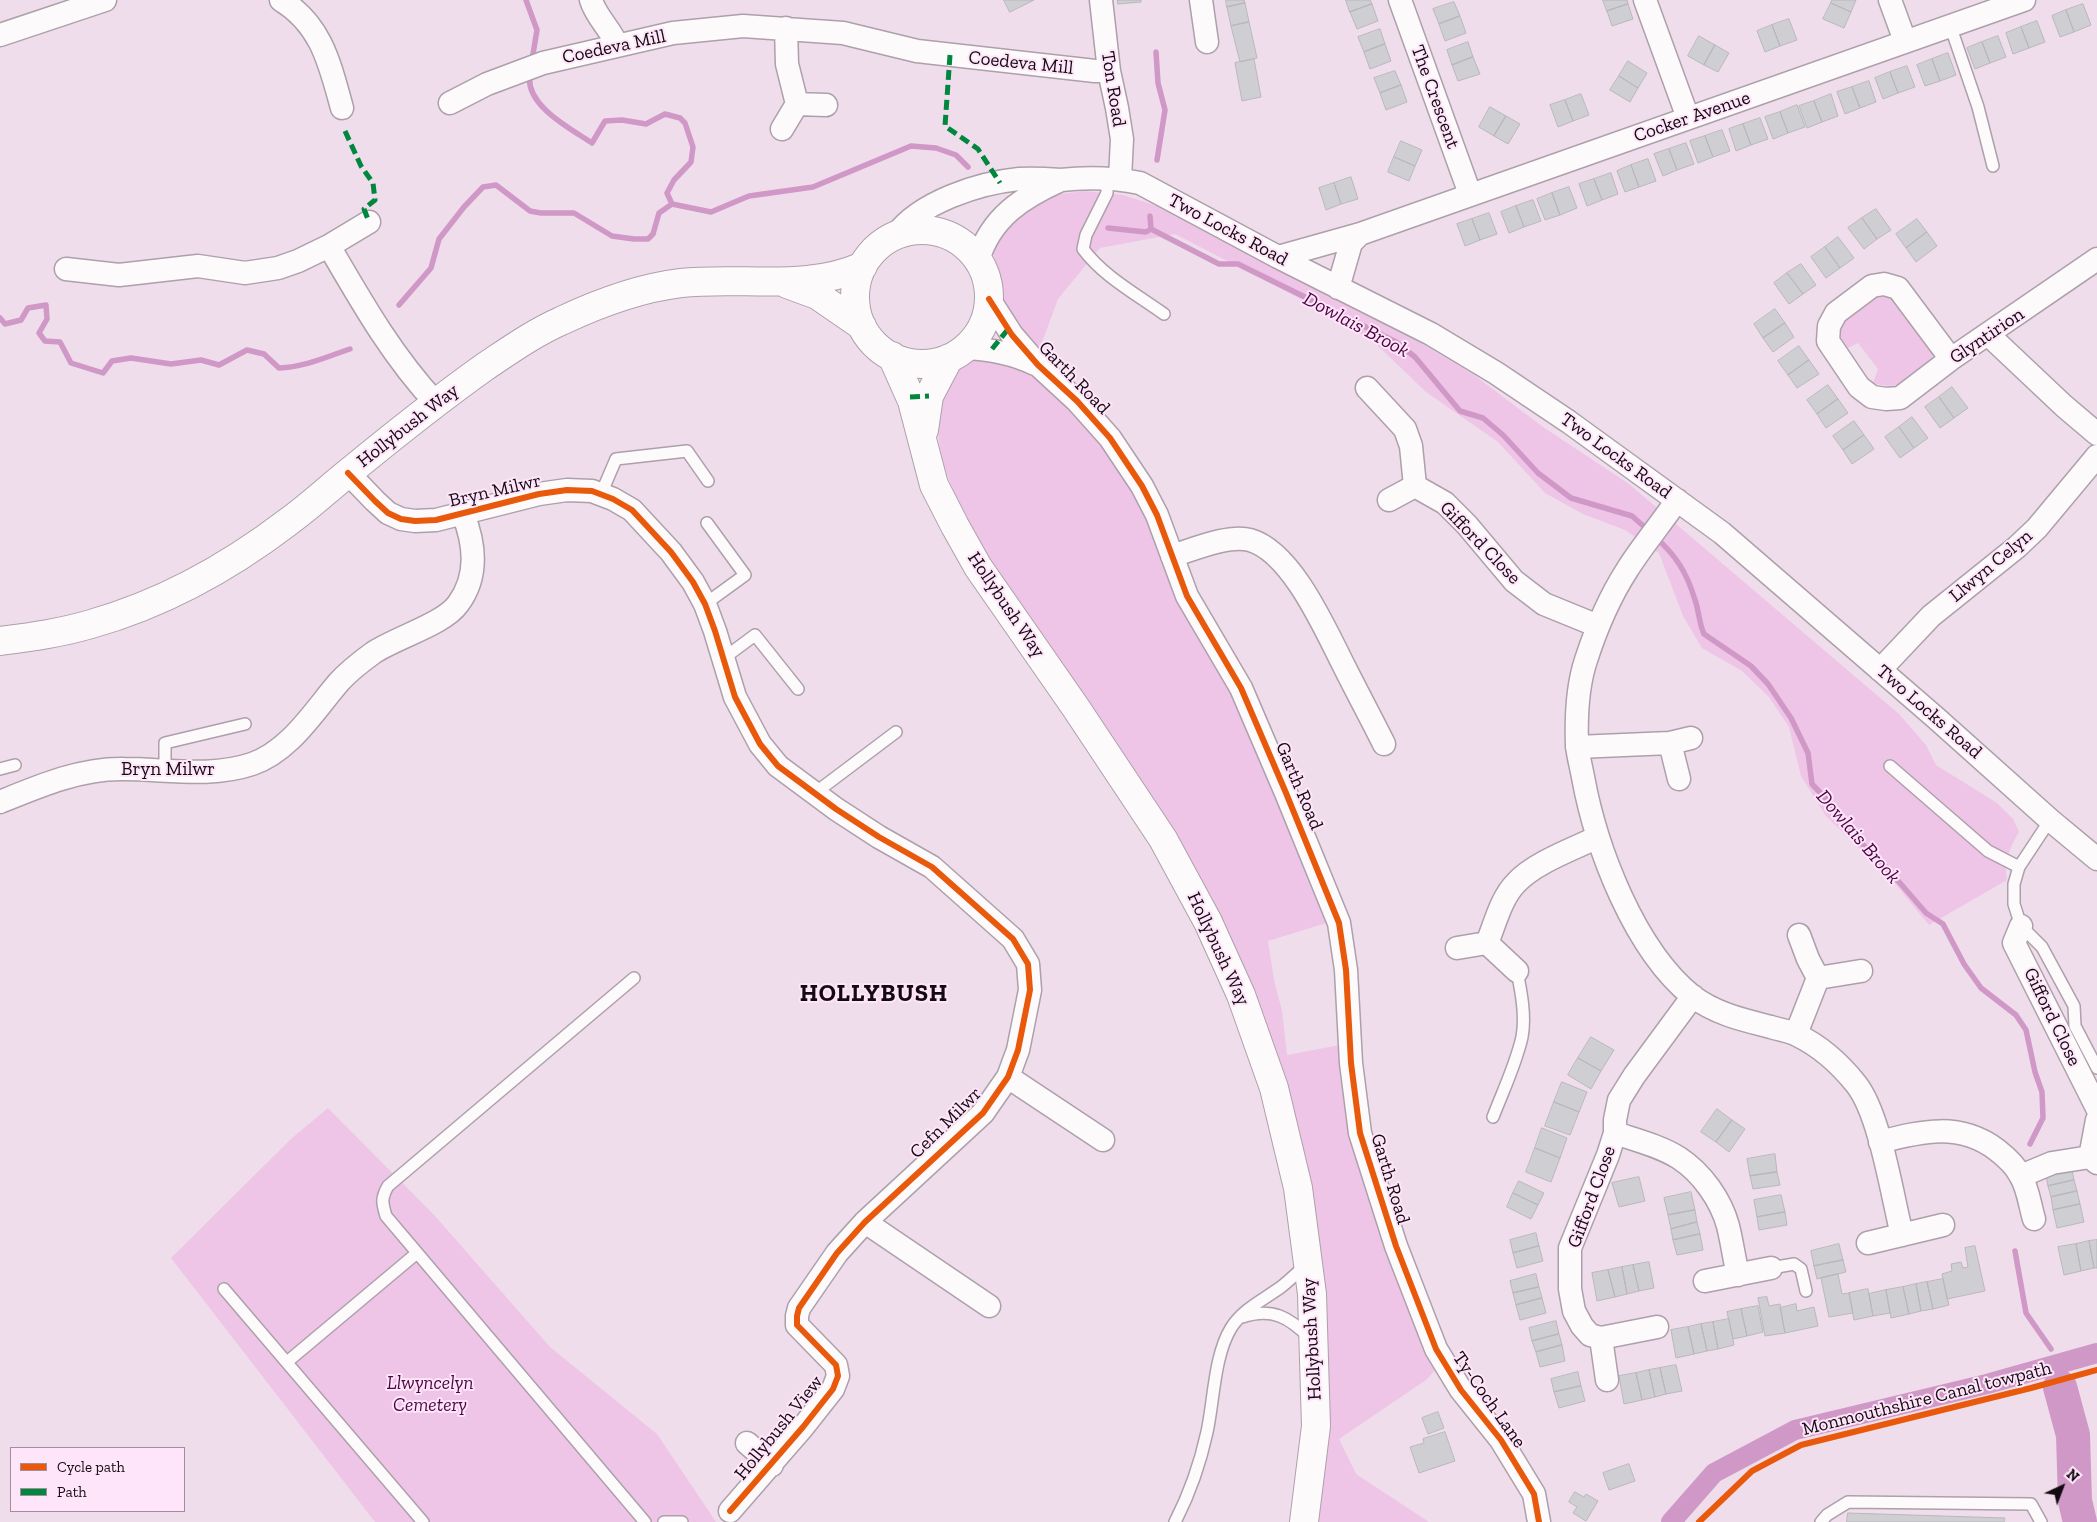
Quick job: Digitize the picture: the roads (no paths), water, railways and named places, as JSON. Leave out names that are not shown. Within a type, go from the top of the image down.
[{"type":"street","points":[[0,35],[106,0]]},
{"type":"street","points":[[281,0],[290,5],[313,28],[328,58],[342,108]]},
{"type":"street","points":[[590,0],[594,12],[614,38],[617,45]]},
{"type":"street","name":"Ton Road","points":[[1101,0],[1108,71],[1122,139],[1114,179]]},
{"type":"street","points":[[1201,0],[1207,42]]},
{"type":"street","name":"The Crescent","points":[[1400,0],[1470,194]]},
{"type":"street","points":[[1645,0],[1688,118]]},
{"type":"street","points":[[1890,0],[1905,41]]},
{"type":"street","name":"Cocker Avenue","points":[[1278,257],[1360,234],[2024,0]]},
{"type":"street","name":"Coedeva Mill","points":[[450,103],[486,84],[543,62],[673,33],[743,26],[843,33],[862,39],[925,52],[1108,71]]},
{"type":"street","points":[[782,129],[797,104],[787,64],[786,28]]},
{"type":"street","points":[[797,104],[826,104]]},
{"type":"street","name":"Two Locks Road","points":[[896,235],[902,226],[922,210],[988,184],[1019,179],[1062,180],[1083,177],[1140,183],[1278,257],[1431,334],[1496,373],[1569,422],[1722,533],[2097,859]]},
{"type":"street","name":"Two Locks Road","points":[[978,260],[983,242],[1003,217],[1026,198],[1062,180]]},
{"type":"street","points":[[66,269],[119,275],[198,266],[246,273],[278,268],[298,261],[329,246],[369,222]]},
{"type":"street","name":"Hollybush Way","points":[[922,444],[929,396],[957,353],[980,331],[986,318],[989,299],[986,277],[978,260],[962,243],[937,231],[909,231],[883,242],[873,251],[863,266],[856,289],[856,303],[862,326],[872,341],[892,356],[908,362],[922,364],[957,353]]},
{"type":"street","points":[[1338,288],[1351,242],[1360,234]]},
{"type":"street","points":[[329,246],[382,336],[436,403]]},
{"type":"street","name":"Glyntirion","points":[[1951,359],[1898,288],[1884,284],[1872,286],[1836,313],[1829,326],[1828,341],[1859,387],[1872,397],[1900,398],[1951,359],[2097,259]]},
{"type":"street","name":"Hollybush Way","points":[[0,642],[91,624],[176,592],[245,552],[288,522],[436,403],[526,339],[559,321],[622,296],[682,283],[779,282],[826,278],[863,266]]},
{"type":"street","name":"Hollybush Way","points":[[779,282],[817,296],[862,326]]},
{"type":"street","name":"Garth Road","points":[[989,299],[1012,335],[1038,365],[1077,401],[1110,438],[1142,486],[1157,515],[1187,596],[1241,688],[1286,793],[1339,923],[1346,970],[1351,1063],[1360,1133],[1396,1246],[1436,1349]]},
{"type":"street","points":[[1991,333],[2001,346],[2064,406],[2097,434]]},
{"type":"street","name":"Garth Road","points":[[957,353],[996,350],[1019,356],[1038,365]]},
{"type":"street","name":"Hollybush Way","points":[[892,356],[912,402],[934,485],[978,567],[1076,708],[1163,839],[1208,922],[1241,995],[1274,1088],[1298,1188],[1312,1294],[1316,1426],[1304,1522]]},
{"type":"street","points":[[1367,388],[1405,429],[1411,446],[1415,486],[1389,500]]},
{"type":"street","name":"Llwyn Celyn","points":[[1880,670],[1931,616],[2017,547],[2037,528],[2097,456]]},
{"type":"street","name":"Bryn Milwr","points":[[348,473],[388,513],[401,519],[415,522],[436,520],[539,494],[567,490],[592,491],[632,510],[650,528],[693,582],[705,604],[724,658],[735,698],[760,744]]},
{"type":"street","name":"Gifford Close","points":[[1415,486],[1446,503],[1514,581],[1544,604],[1598,626]]},
{"type":"street","points":[[1677,500],[1628,568],[1598,626],[1585,663],[1577,702],[1577,747],[1589,811],[1624,903],[1666,970],[1692,996],[1730,1017],[1796,1034],[1820,1048],[1857,1086],[1869,1108],[1880,1142],[1902,1235]]},
{"type":"street","name":"Bryn Milwr","points":[[0,802],[75,774],[122,769],[194,773],[228,770],[253,764],[283,746],[341,680],[374,652],[444,616],[458,605],[468,586],[473,564],[473,542],[463,514]]},
{"type":"street","points":[[1172,556],[1233,538],[1249,539],[1265,547],[1283,564],[1313,604],[1378,712],[1384,744]]},
{"type":"street","points":[[1577,747],[1681,740],[1679,780]]},
{"type":"street","name":"Cefn Milwr","points":[[760,744],[778,766],[816,794],[879,837],[932,866],[1013,940],[1028,964],[1030,990],[1018,1050],[1008,1077],[983,1112],[865,1222],[837,1254],[799,1308],[797,1325],[809,1340]]},
{"type":"street","points":[[1487,943],[1506,897],[1515,883],[1530,871],[1598,837]]},
{"type":"street","name":"Gifford Close","points":[[2021,926],[2014,943],[2097,1108]]},
{"type":"street","points":[[1796,1034],[1818,978],[1799,935]]},
{"type":"street","points":[[1457,948],[1487,943]]},
{"type":"street","points":[[1487,943],[1517,971]]},
{"type":"street","points":[[1818,978],[1861,971]]},
{"type":"street","name":"Gifford Close","points":[[1601,1338],[1590,1334],[1582,1326],[1574,1311],[1570,1289],[1570,1248],[1608,1155],[1615,1133],[1615,1120],[1619,1100],[1634,1076],[1692,996]]},
{"type":"street","points":[[1008,1077],[1103,1140]]},
{"type":"street","points":[[2021,1176],[2052,1163],[2094,1160],[2097,1120]]},
{"type":"street","points":[[1880,1142],[1931,1132],[1960,1132],[1984,1140],[2006,1158],[2021,1176],[2034,1219]]},
{"type":"street","name":"Gifford Close","points":[[1615,1133],[1649,1144],[1680,1158],[1700,1177],[1715,1197],[1727,1224],[1738,1274]]},
{"type":"street","points":[[865,1222],[989,1306]]},
{"type":"street","points":[[1868,1243],[1943,1225]]},
{"type":"street","points":[[1705,1281],[1770,1268]]},
{"type":"street","points":[[1606,1380],[1601,1338],[1657,1328]]},
{"type":"street","name":"Hollybush View","points":[[730,1512],[772,1465],[833,1388],[838,1376],[836,1365],[809,1340]]},
{"type":"street","name":"Ty-Coch Lane","points":[[1436,1349],[1461,1390],[1501,1440],[1534,1494],[1539,1522]]},
{"type":"street","points":[[747,1443],[772,1465]]},
{"type":"lane","points":[[1950,25],[1978,107],[1992,166]]},
{"type":"lane","points":[[1114,179],[1086,235],[1083,248],[1089,257],[1117,281],[1164,314]]},
{"type":"lane","points":[[601,494],[616,459],[687,451],[708,481]]},
{"type":"lane","points":[[705,604],[745,575],[707,523]]},
{"type":"lane","points":[[724,658],[755,635],[798,689]]},
{"type":"lane","points":[[164,771],[165,743],[245,724]]},
{"type":"lane","points":[[816,794],[896,732]]},
{"type":"lane","points":[[0,769],[14,765]]},
{"type":"lane","points":[[1890,766],[1988,851],[2019,867]]},
{"type":"lane","points":[[2050,820],[2019,867],[2014,884],[2014,904],[2021,926],[2042,947],[2074,1006],[2075,1026],[2097,1068]]},
{"type":"lane","points":[[1493,1117],[1513,1067],[1522,1035],[1521,996],[1517,971]]},
{"type":"lane","points":[[634,978],[388,1186],[383,1194],[381,1203],[386,1216],[646,1522]]},
{"type":"lane","points":[[287,1362],[417,1253]]},
{"type":"lane","points":[[1175,1522],[1198,1470],[1207,1432],[1222,1347],[1232,1327],[1250,1306],[1283,1285],[1308,1264]]},
{"type":"lane","points":[[1770,1268],[1794,1264],[1801,1269],[1806,1290]]},
{"type":"lane","points":[[224,1288],[423,1522]]},
{"type":"lane","points":[[1242,1317],[1264,1312],[1283,1316],[1313,1341]]},
{"type":"lane","points":[[1821,1522],[1827,1515],[1848,1502],[1858,1502],[2031,1504],[2041,1522]]},
{"type":"lane","points":[[664,1522],[682,1522]]},
{"type":"waterway","points":[[526,0],[537,30],[532,60]]},
{"type":"waterway","name":"Dowlais Brook","points":[[1156,52],[1158,83],[1165,110],[1157,160]]},
{"type":"waterway","points":[[530,74],[530,85],[534,96],[541,106],[592,143],[605,121],[622,120],[646,124],[665,114],[680,118],[685,123],[693,147],[691,162],[674,180],[667,193],[672,204]]},
{"type":"waterway","points":[[399,305],[431,268],[439,239],[464,207],[483,187],[496,185],[530,211],[574,213],[612,236],[648,239],[653,234],[659,213],[672,204],[711,212],[749,196],[813,187],[911,146],[936,148],[956,155],[968,167]]},
{"type":"waterway","name":"Dowlais Brook","points":[[1150,216],[1151,229]]},
{"type":"waterway","name":"Dowlais Brook","points":[[1108,228],[1146,232],[1151,229],[1219,264],[1238,264],[1396,342],[1415,357],[1460,411],[1483,418],[1503,435],[1538,473],[1571,498],[1632,516],[1648,530]]},
{"type":"waterway","points":[[0,318],[5,324],[21,320],[28,308],[46,305],[47,319],[39,333],[45,341],[60,342],[71,363],[103,373],[112,361],[131,358],[171,364],[201,360],[219,365],[247,350],[264,354],[279,368],[307,364],[350,349]]},
{"type":"waterway","name":"Dowlais Brook","points":[[1655,537],[1675,558],[1684,573],[1695,600],[1704,634],[1751,666],[1768,684],[1791,718],[1808,753],[1812,784],[1833,806],[1855,837],[1887,868],[1926,913],[1943,924],[1964,964],[1981,988],[2016,1015],[2026,1030],[2035,1072],[2042,1092],[2043,1118],[2030,1144]]},
{"type":"waterway","name":"Dowlais Brook","points":[[2015,1251],[2026,1313],[2051,1349]]},
{"type":"waterway","points":[[1671,1522],[1714,1473],[1795,1430],[1987,1384],[2097,1353]]},
{"type":"waterway","name":"Dowlais Brook","points":[[2060,1387],[2073,1435],[2075,1501],[2080,1522]]},
{"type":"district","name":"HOLLYBUSH","points":[[874,994]]},
{"type":"park label","name":"Llwyncelyn Cemetery","points":[[430,1395]]}]
